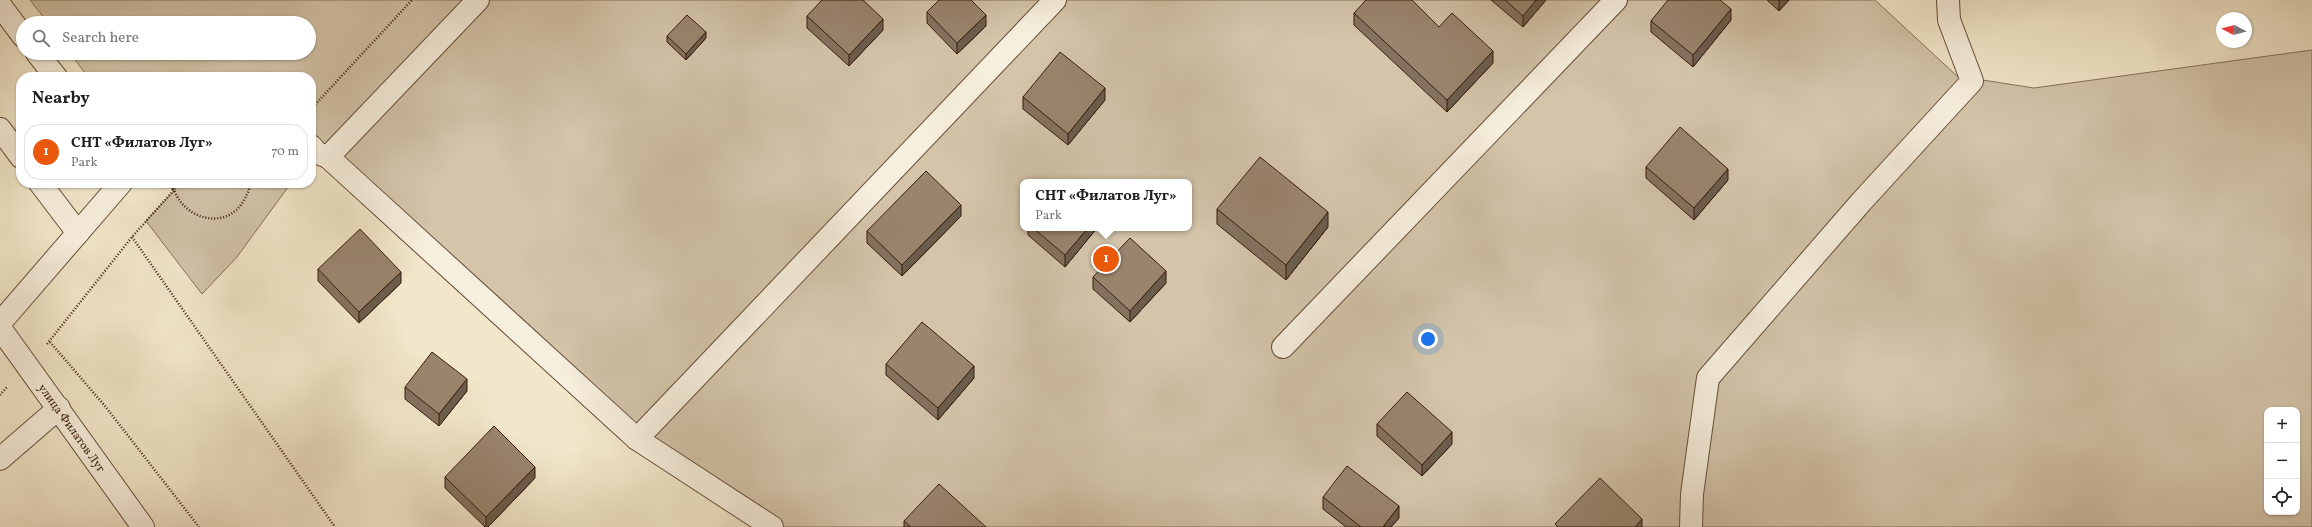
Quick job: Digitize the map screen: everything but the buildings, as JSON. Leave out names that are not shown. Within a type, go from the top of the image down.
[{"type":"street","points":[[478,0],[320,152],[637,439],[772,527]]},
{"type":"street","points":[[637,439],[1055,0]]},
{"type":"street","points":[[1283,347],[1616,0]]},
{"type":"street","points":[[1691,527],[1692,494],[1708,378],[1862,201],[1972,81],[1949,20],[1948,0]]},
{"type":"street","points":[[0,5],[16,27]]},
{"type":"street","points":[[43,60],[52,72]]},
{"type":"street","points":[[0,128],[16,150]]},
{"type":"street","points":[[44,188],[78,233]]},
{"type":"street","points":[[0,323],[117,188]]},
{"type":"street","name":"улица Филатов Луг","points":[[0,328],[59,408],[143,527]]},
{"type":"street","points":[[2,457],[59,408]]},
{"type":"path","points":[[316,105],[412,0]]},
{"type":"path","points":[[171,188],[187,208],[208,220],[227,218],[241,205],[250,188]]},
{"type":"path","points":[[174,190],[132,237],[50,342],[105,406],[199,527]]},
{"type":"path","points":[[132,237],[335,527]]},
{"type":"shaded area","points":[[30,0],[1875,0],[1957,76],[2034,88],[2312,50],[2312,527],[754,527],[623,442],[316,162],[316,72],[84,72],[75,60],[316,60],[316,16],[43,16]]},
{"type":"shaded area","points":[[171,188],[287,188],[237,257],[202,294],[146,221],[174,191]]},
{"type":"place","name":"СНТ «Филатов Луг»","points":[[1106,259]]}]
